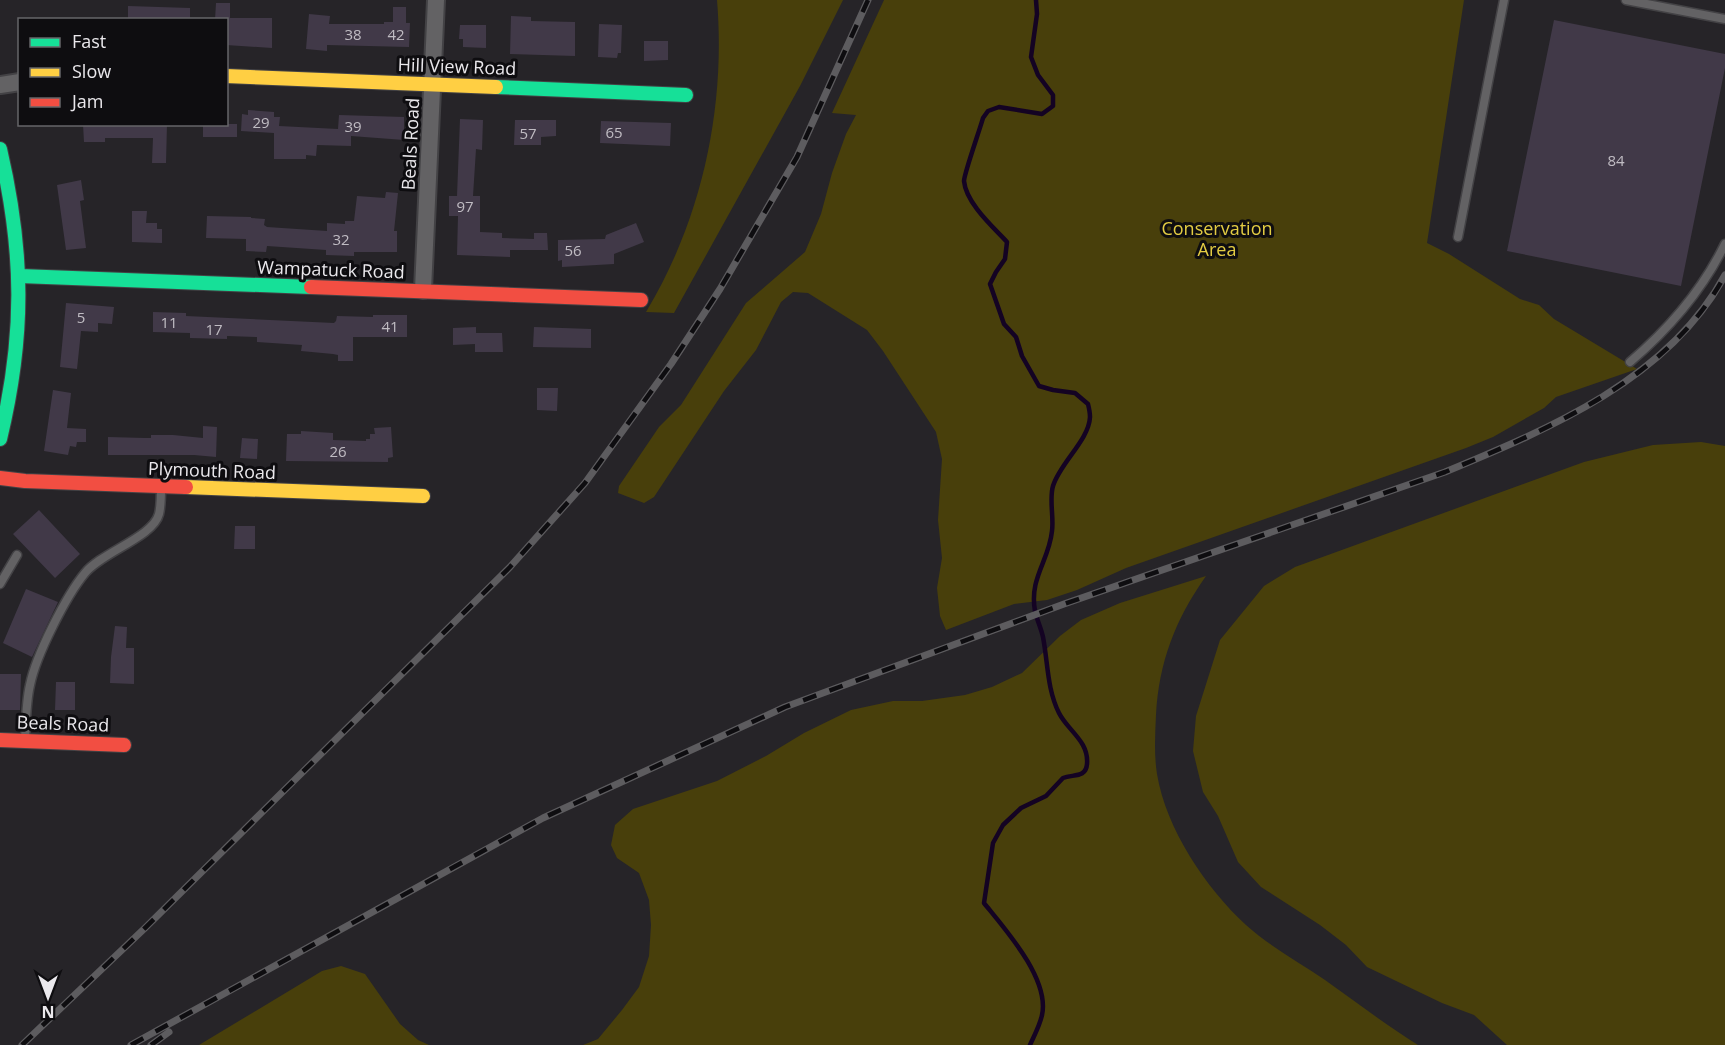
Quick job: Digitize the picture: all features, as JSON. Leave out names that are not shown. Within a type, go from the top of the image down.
[{"type":"street","name":"Beals Road","points":[[423,290],[436,0]]},
{"type":"street","name":"Hill View Road","points":[[228,76],[686,95]]},
{"type":"street","points":[[0,85],[18,82]]},
{"type":"street","points":[[0,149],[15,214],[20,276],[18,341],[12,386],[1,432]]},
{"type":"street","name":"Wampatuck Road","points":[[20,276],[641,300]]},
{"type":"street","name":"Plymouth Road","points":[[0,477],[15,481],[423,496]]},
{"type":"street","name":"Beals Road","points":[[0,740],[124,745]]},
{"type":"lane","points":[[1458,237],[1504,0]]},
{"type":"lane","points":[[1626,0],[1725,19]]},
{"type":"lane","points":[[1630,362],[1660,335],[1688,304],[1710,273],[1725,244]]},
{"type":"lane","points":[[24,740],[32,674],[68,597],[97,561],[153,527],[159,516],[161,486]]},
{"type":"lane","points":[[0,584],[17,555]]},
{"type":"green space","points":[[717,0],[843,0],[800,86],[674,313],[646,312],[682,239],[706,162],[718,81]]},
{"type":"green space","name":"Conservation Area","points":[[884,0],[1464,0],[1427,243],[1449,254],[1520,299],[1539,305],[1554,319],[1637,369],[1556,397],[1544,408],[1493,437],[1466,448],[1126,568],[1077,590],[1047,600],[1014,604],[946,630],[940,616],[937,588],[942,558],[938,520],[942,459],[936,432],[867,330],[808,293],[793,292],[781,302],[756,350],[724,391],[654,497],[644,503],[618,493],[619,486],[659,427],[681,405],[746,303],[805,252],[821,214],[846,134],[856,115],[832,113]]},
{"type":"green space","points":[[1701,442],[1725,446],[1725,1045],[1507,1045],[1474,1015],[1442,1003],[1367,967],[1346,945],[1320,925],[1261,887],[1238,862],[1218,816],[1203,792],[1193,751],[1196,716],[1220,640],[1264,586],[1295,567],[1584,462],[1653,445]]},
{"type":"green space","points":[[1206,576],[1177,625],[1170,642],[1158,696],[1155,737],[1156,767],[1169,816],[1190,856],[1216,894],[1246,925],[1274,947],[1418,1045],[583,1045],[598,1039],[622,1010],[639,987],[649,956],[651,925],[649,900],[639,873],[617,858],[611,845],[615,825],[633,809],[717,781],[851,710],[893,701],[922,701],[965,695],[992,687],[1022,673],[1060,636],[1081,620],[1120,603]]},
{"type":"green space","points":[[341,966],[365,974],[400,1024],[418,1040],[429,1045],[199,1045],[322,971]]},
{"type":"building","points":[[216,3],[230,3],[230,18],[272,18],[272,48],[228,45],[228,18],[215,18]]},
{"type":"building","points":[[128,6],[190,8],[190,18],[128,18]]},
{"type":"building","points":[[393,7],[406,7],[406,23],[410,23],[409,47],[327,45],[327,51],[306,49],[309,14],[330,16],[329,24],[384,24],[384,22],[393,22]]},
{"type":"building","points":[[511,16],[531,17],[531,21],[575,22],[575,56],[510,54]]},
{"type":"building","points":[[1554,20],[1725,54],[1725,68],[1681,286],[1507,251]]},
{"type":"building","points":[[599,24],[622,25],[621,53],[618,53],[617,58],[598,57]]},
{"type":"building","points":[[460,25],[486,25],[486,48],[463,47],[463,39],[459,39]]},
{"type":"building","points":[[644,41],[668,41],[668,60],[644,61]]},
{"type":"building","points":[[248,110],[274,112],[274,117],[280,117],[279,126],[338,129],[339,115],[404,117],[404,140],[351,136],[351,146],[317,145],[316,156],[306,155],[306,159],[274,159],[274,133],[241,131],[242,114],[248,115]]},
{"type":"building","points":[[460,119],[483,120],[482,150],[476,149],[473,196],[480,196],[480,232],[502,233],[502,238],[534,239],[534,233],[547,233],[548,250],[510,250],[510,257],[457,255],[458,216],[449,216],[449,196],[457,196]]},
{"type":"building","points":[[515,120],[556,120],[556,136],[541,137],[541,145],[514,145]]},
{"type":"building","points":[[601,121],[671,123],[670,146],[600,143]]},
{"type":"building","points":[[237,124],[237,137],[203,137],[203,126]]},
{"type":"building","points":[[83,126],[167,126],[166,163],[152,163],[153,138],[105,138],[105,142],[84,142]]},
{"type":"building","points":[[81,180],[84,200],[80,201],[86,248],[66,250],[57,185]]},
{"type":"building","points":[[386,192],[398,193],[394,231],[397,231],[397,252],[354,252],[354,256],[326,255],[326,250],[267,246],[266,252],[246,251],[246,239],[206,238],[207,216],[251,217],[265,219],[264,225],[267,227],[327,231],[327,223],[345,224],[345,221],[354,221],[357,196],[385,198]]},
{"type":"building","points":[[132,211],[147,211],[146,223],[157,223],[157,229],[162,229],[162,243],[132,242]]},
{"type":"building","points":[[636,223],[644,242],[614,254],[614,264],[562,267],[562,260],[558,261],[558,240],[605,239],[606,235]]},
{"type":"building","points":[[66,303],[114,307],[112,324],[98,323],[98,332],[81,331],[77,369],[60,367]]},
{"type":"building","points":[[153,312],[186,313],[186,316],[334,323],[337,316],[407,315],[407,337],[353,337],[353,361],[338,361],[338,355],[301,351],[302,345],[257,342],[257,337],[190,338],[190,333],[153,332]]},
{"type":"building","points":[[476,327],[476,333],[502,333],[503,352],[475,352],[475,344],[453,345],[453,328]]},
{"type":"building","points":[[534,327],[591,329],[591,348],[533,347]]},
{"type":"building","points":[[537,388],[558,388],[557,411],[537,410]]},
{"type":"building","points":[[53,390],[71,393],[67,428],[86,429],[86,442],[77,442],[76,447],[70,446],[68,455],[44,451]]},
{"type":"building","points":[[203,426],[217,427],[216,457],[108,455],[108,437],[151,438],[151,435],[173,435],[203,438]]},
{"type":"building","points":[[391,427],[393,457],[388,458],[388,462],[286,461],[287,434],[301,434],[301,431],[333,433],[333,440],[366,441],[370,439],[370,434],[375,434],[374,428]]},
{"type":"building","points":[[242,438],[258,439],[257,459],[240,458]]},
{"type":"building","points":[[39,510],[80,554],[55,578],[13,534]]},
{"type":"building","points":[[235,526],[255,526],[255,549],[234,549]]},
{"type":"building","points":[[26,589],[58,602],[32,657],[3,643]]},
{"type":"building","points":[[115,626],[127,627],[126,648],[134,648],[134,684],[110,683]]},
{"type":"building","points":[[0,674],[21,674],[20,710],[0,710]]},
{"type":"building","points":[[56,682],[75,682],[75,710],[55,710]]},
{"type":"waterway","points":[[1030,1045],[1042,1015],[1043,1001],[1039,986],[1024,955],[984,903],[993,843],[1003,825],[1021,808],[1046,796],[1063,778],[1082,774],[1087,764],[1085,749],[1059,713],[1052,695],[1043,637],[1034,599],[1037,579],[1052,531],[1053,486],[1085,434],[1090,415],[1088,404],[1075,393],[1039,386],[1022,356],[1016,337],[1004,324],[990,284],[1005,259],[1007,242],[975,206],[964,181],[983,118],[988,111],[999,107],[1042,114],[1053,106],[1053,95],[1038,75],[1031,57],[1037,14],[1036,0]]},
{"type":"railway","points":[[22,1045],[145,928],[510,567],[585,483],[671,364],[720,289],[797,157],[868,0]]},
{"type":"railway","points":[[131,1045],[543,818],[785,707],[1064,604],[1445,472],[1525,438],[1565,418],[1639,372],[1672,344],[1701,312],[1725,275]]},
{"type":"railway","points":[[151,1045],[169,1032]]},
{"type":"traffic: fast","points":[[496,87],[686,95]]},
{"type":"traffic: fast","points":[[0,149],[14,223],[18,294],[14,365],[0,439]]},
{"type":"traffic: fast","points":[[20,276],[311,287]]},
{"type":"traffic: slow","points":[[228,76],[496,87]]},
{"type":"traffic: slow","points":[[186,487],[423,496]]},
{"type":"traffic: jam","points":[[311,287],[641,300]]},
{"type":"traffic: jam","points":[[0,478],[186,487]]},
{"type":"traffic: jam","points":[[0,740],[124,745]]}]
